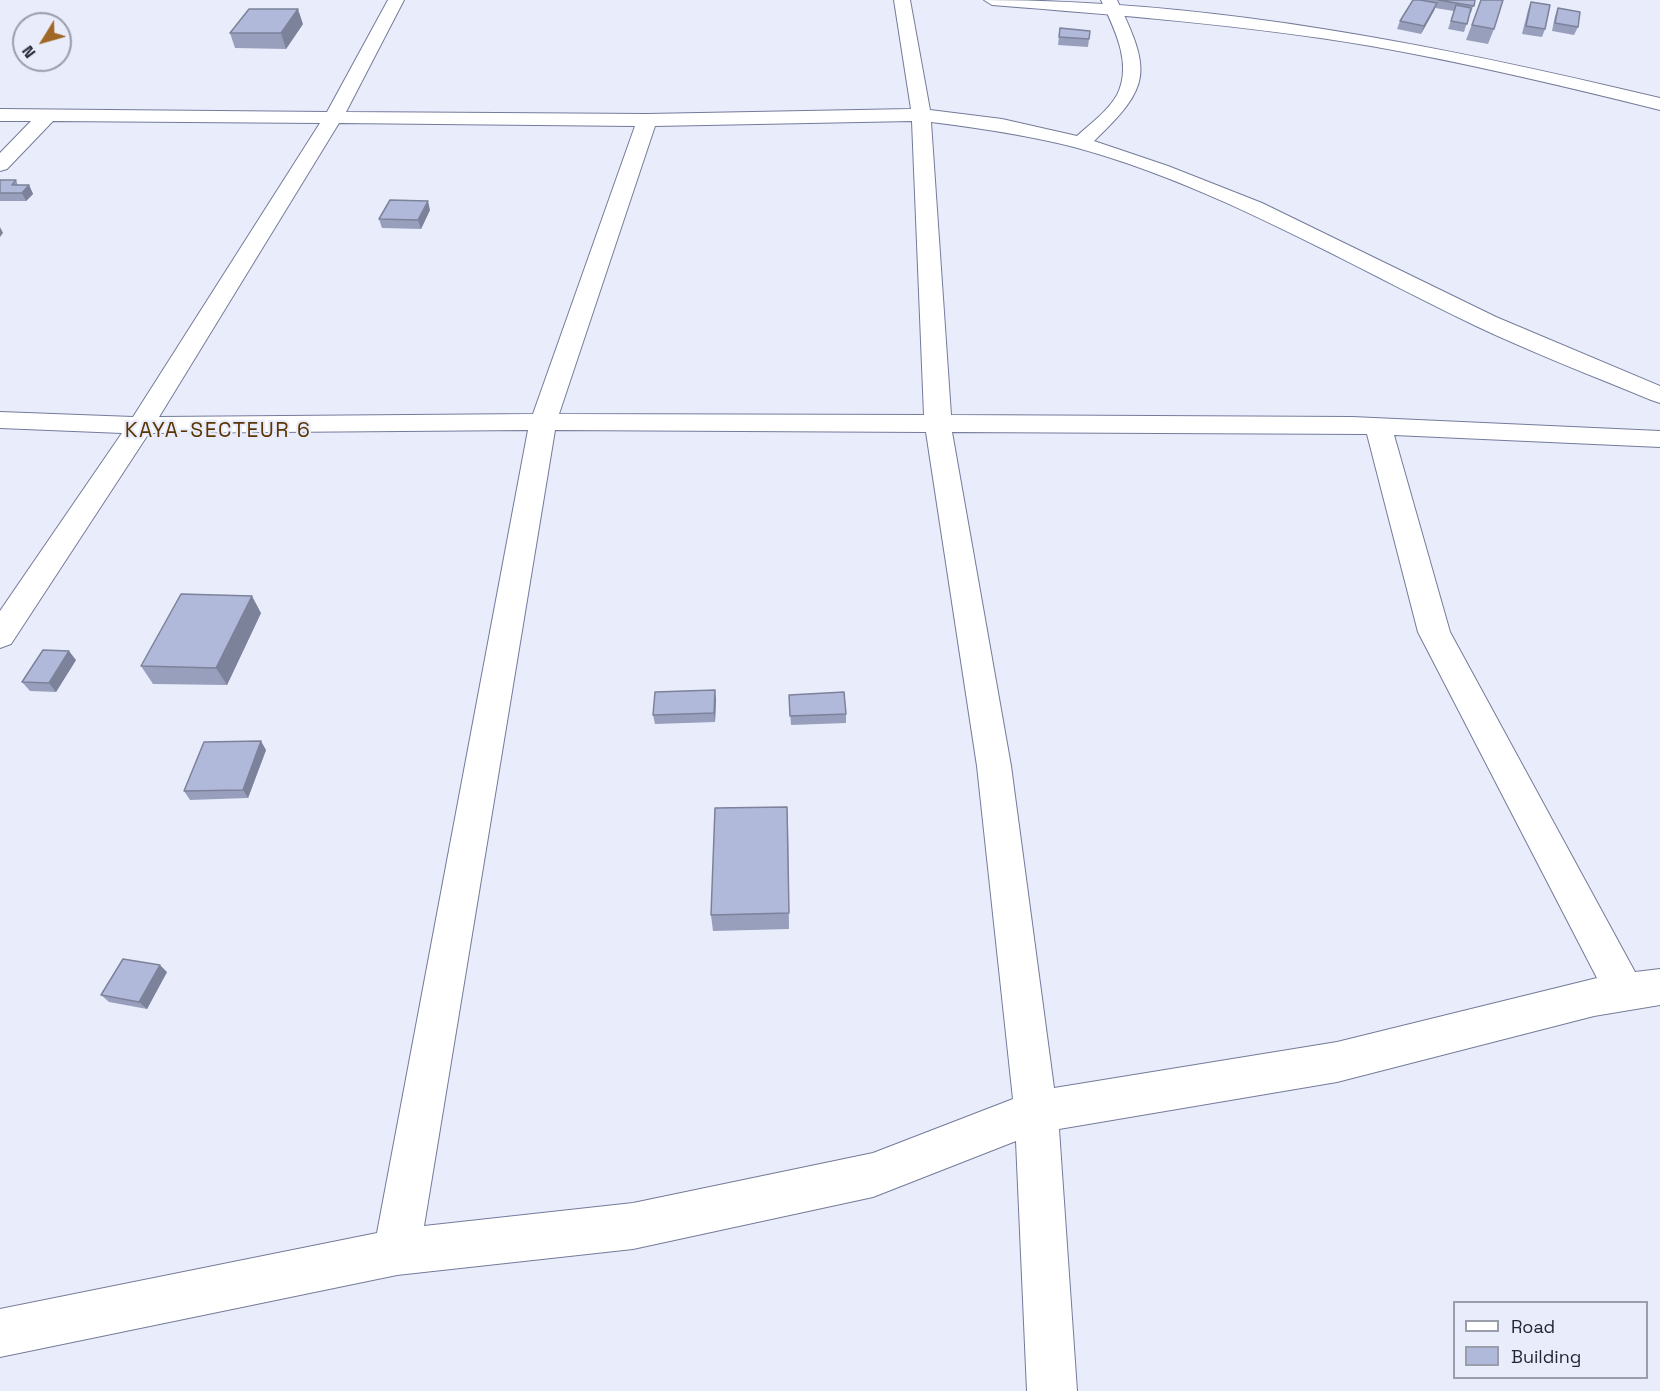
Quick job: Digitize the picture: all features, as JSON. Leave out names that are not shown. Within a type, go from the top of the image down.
[{"type":"street","points":[[0,636],[141,425],[334,116],[396,0]]},
{"type":"street","points":[[902,0],[921,116],[938,425],[994,766],[1036,1112],[1052,1391]]},
{"type":"street","points":[[992,0],[1111,4],[1372,42],[1660,104]]},
{"type":"street","points":[[1081,143],[1126,96],[1132,78],[1128,45],[1111,4]]},
{"type":"street","points":[[0,115],[647,120],[921,116],[1002,125],[1081,143],[1161,170],[1254,208],[1486,322],[1660,395]]},
{"type":"street","points":[[0,165],[48,115]]},
{"type":"street","points":[[397,1252],[543,422],[647,120]]},
{"type":"street","points":[[0,420],[141,425],[543,422],[1378,426],[1660,439]]},
{"type":"street","points":[[0,1333],[397,1252],[633,1226],[862,1177],[1036,1112],[1337,1062],[1594,997],[1643,990],[1434,632],[1378,426]]},
{"type":"building","points":[[1413,0],[1437,3],[1424,26],[1400,21]]},
{"type":"building","points":[[1438,0],[1475,0],[1474,6]]},
{"type":"building","points":[[1481,0],[1503,0],[1494,29],[1472,25]]},
{"type":"building","points":[[1531,2],[1550,5],[1545,29],[1526,26]]},
{"type":"building","points":[[1456,5],[1471,8],[1467,24],[1451,21]]},
{"type":"building","points":[[1558,8],[1580,12],[1578,27],[1555,23]]},
{"type":"building","points":[[249,9],[298,9],[281,33],[230,33]]},
{"type":"building","points":[[1060,28],[1090,31],[1089,39],[1059,37]]},
{"type":"building","points":[[0,180],[16,180],[12,185],[29,185],[22,193],[0,193]]},
{"type":"building","points":[[390,200],[428,201],[418,220],[379,219]]},
{"type":"building","points":[[181,594],[252,596],[216,668],[141,666]]},
{"type":"building","points":[[43,650],[69,651],[49,683],[22,682]]},
{"type":"building","points":[[715,690],[714,713],[653,715],[655,692]]},
{"type":"building","points":[[844,692],[846,714],[790,716],[789,695]]},
{"type":"building","points":[[261,741],[243,790],[184,791],[204,742]]},
{"type":"building","points":[[787,807],[789,913],[711,915],[715,808]]},
{"type":"building","points":[[123,959],[160,965],[139,1002],[101,995]]},
{"type":"district","name":"KAYA-SECTEUR 6","points":[[218,431]]}]
